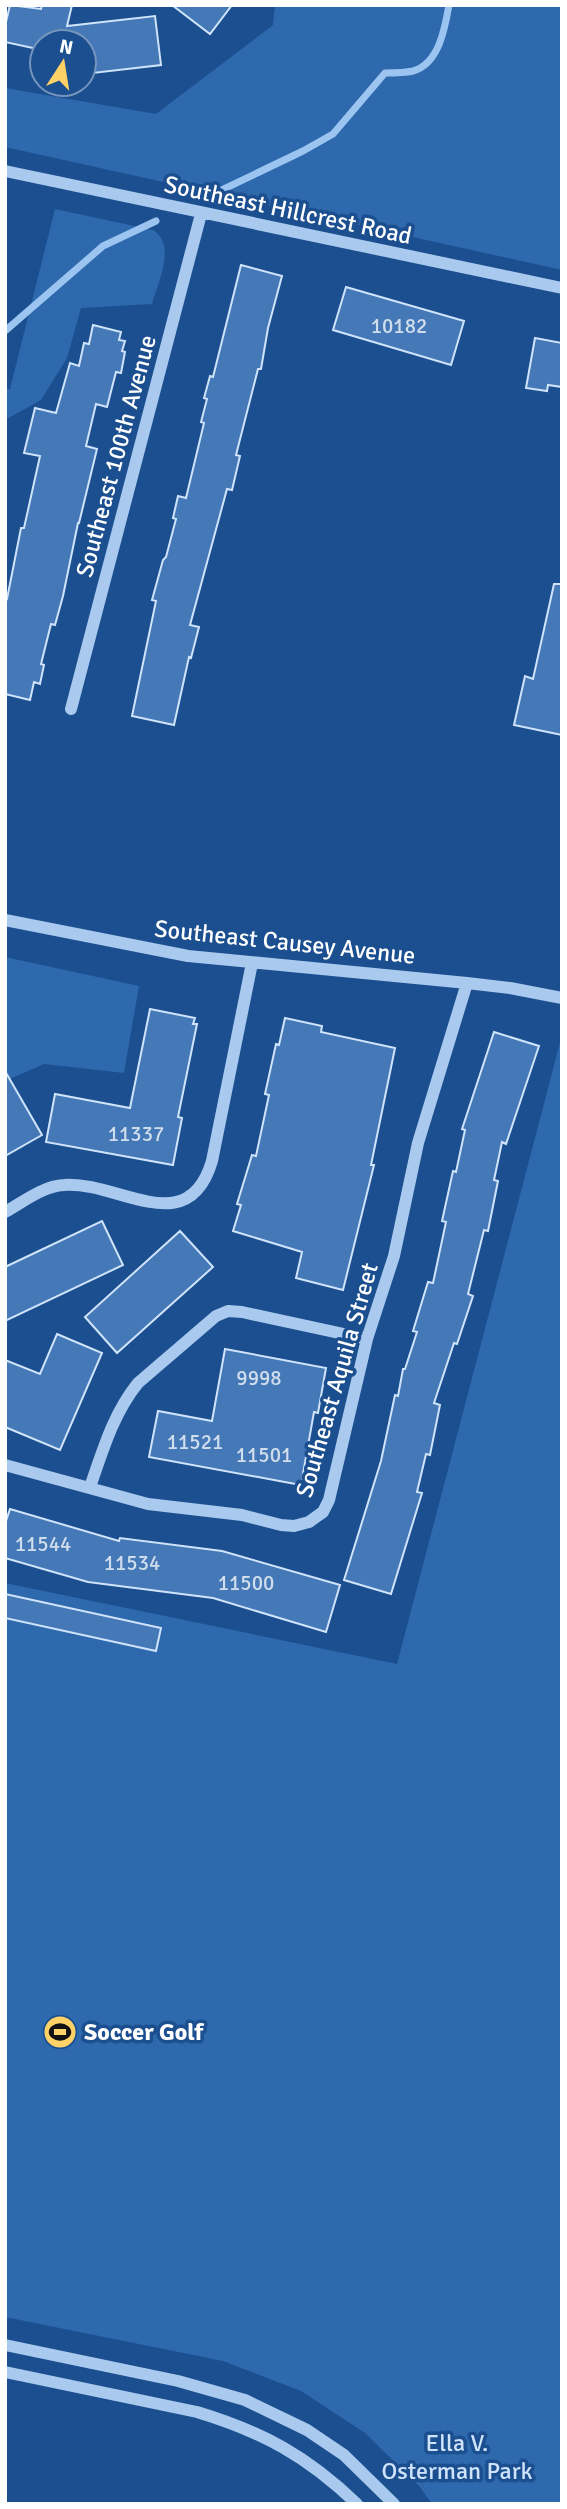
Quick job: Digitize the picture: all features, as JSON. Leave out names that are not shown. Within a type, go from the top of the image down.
[{"type":"street","name":"Southeast Hillcrest Road","points":[[5,171],[562,288]]},
{"type":"street","name":"Southeast 100th Avenue","points":[[71,709],[201,214]]},
{"type":"street","name":"Southeast Causey Avenue","points":[[5,920],[188,956],[467,983],[562,998]]},
{"type":"street","points":[[5,1212],[33,1196],[62,1185],[78,1185],[163,1203],[189,1199],[200,1189],[207,1180],[212,1161],[252,963]]},
{"type":"street","name":"Southeast Aquila Street","points":[[5,1465],[148,1504],[242,1515],[294,1527],[309,1522],[323,1512],[330,1500],[367,1339],[394,1256],[418,1143],[467,983]]},
{"type":"street","points":[[90,1487],[119,1409],[128,1396],[138,1383],[216,1316],[228,1311],[242,1312],[367,1339]]},
{"type":"street","points":[[5,2345],[191,2384],[245,2400],[307,2430],[344,2455],[394,2504]]},
{"type":"street","points":[[5,2372],[197,2412],[227,2421],[289,2449],[321,2470],[357,2504]]},
{"type":"green space","points":[[275,5],[562,5],[562,270],[5,147],[5,88],[28,92],[28,98],[63,98],[156,114],[273,25]]},
{"type":"green space","points":[[55,209],[153,230],[164,245],[164,264],[152,304],[81,308],[67,358],[41,400],[5,420],[5,389],[10,389]]},
{"type":"green space","points":[[5,957],[139,986],[124,1073],[44,1064],[5,1081]]},
{"type":"green space","name":"Ella V. Osterman Park","points":[[562,1035],[562,2504],[432,2504],[419,2486],[365,2433],[301,2391],[223,2361],[5,2317],[5,1583],[397,1664]]},
{"type":"building","points":[[10,5],[41,9],[42,5],[72,5],[67,26],[155,16],[161,65],[98,72],[98,28],[28,28],[28,47],[5,42],[5,26]]},
{"type":"building","points":[[172,5],[232,5],[210,34]]},
{"type":"building","points":[[241,265],[282,276],[268,328],[261,369],[258,369],[236,455],[240,456],[232,490],[227,489],[190,625],[199,627],[191,658],[189,657],[174,725],[132,716],[156,601],[152,600],[176,519],[173,518],[178,496],[186,498],[204,423],[201,422],[207,399],[204,398],[210,376],[213,377]]},
{"type":"building","points":[[346,287],[464,321],[451,365],[333,330]]},
{"type":"building","points":[[93,325],[121,332],[119,340],[125,341],[122,351],[125,352],[121,373],[116,372],[107,407],[96,404],[86,446],[97,449],[63,596],[55,625],[51,624],[41,664],[44,665],[40,684],[34,682],[30,700],[5,694],[5,598],[7,599],[21,528],[24,528],[40,456],[24,453],[35,408],[56,413],[70,363],[79,366],[84,343],[89,344]]},
{"type":"building","points":[[535,338],[562,343],[562,387],[548,385],[547,391],[526,388]]},
{"type":"building","points":[[554,584],[562,584],[562,735],[514,725],[525,676],[533,679]]},
{"type":"building","points":[[150,1009],[195,1018],[193,1024],[197,1024],[178,1117],[182,1118],[173,1165],[46,1142],[55,1094],[130,1108]]},
{"type":"building","points":[[285,1018],[322,1026],[321,1032],[395,1048],[371,1165],[374,1165],[343,1290],[296,1278],[302,1252],[233,1231],[241,1205],[237,1204],[252,1155],[256,1156],[269,1095],[265,1094]]},
{"type":"building","points":[[494,1032],[539,1046],[506,1144],[502,1142],[494,1180],[498,1181],[488,1231],[484,1230],[468,1294],[473,1296],[434,1403],[440,1405],[430,1455],[426,1454],[417,1492],[422,1493],[391,1594],[344,1580],[381,1461],[395,1395],[398,1396],[403,1369],[417,1332],[413,1331],[428,1282],[433,1283],[446,1222],[442,1221],[465,1130],[462,1129]]},
{"type":"building","points":[[5,1071],[42,1135],[5,1156]]},
{"type":"building","points":[[102,1221],[123,1265],[5,1321],[5,1267]]},
{"type":"building","points":[[180,1231],[213,1267],[117,1353],[85,1317]]},
{"type":"building","points":[[57,1334],[102,1353],[60,1450],[5,1427],[5,1360],[40,1374]]},
{"type":"building","points":[[225,1349],[326,1368],[318,1413],[314,1412],[301,1485],[149,1457],[158,1411],[212,1421]]},
{"type":"building","points":[[10,1509],[119,1541],[120,1538],[222,1551],[340,1585],[326,1632],[213,1598],[88,1582],[5,1558],[5,1524]]},
{"type":"building","points":[[5,1594],[161,1628],[156,1651],[5,1618]]},
{"type":"waterway","points":[[205,198],[333,134],[385,73],[410,72],[422,67],[435,53],[439,44],[449,5]]},
{"type":"waterway","points":[[5,331],[103,246],[156,221]]},
{"type":"place","name":"Soccer Golf","points":[[60,2032]]}]
